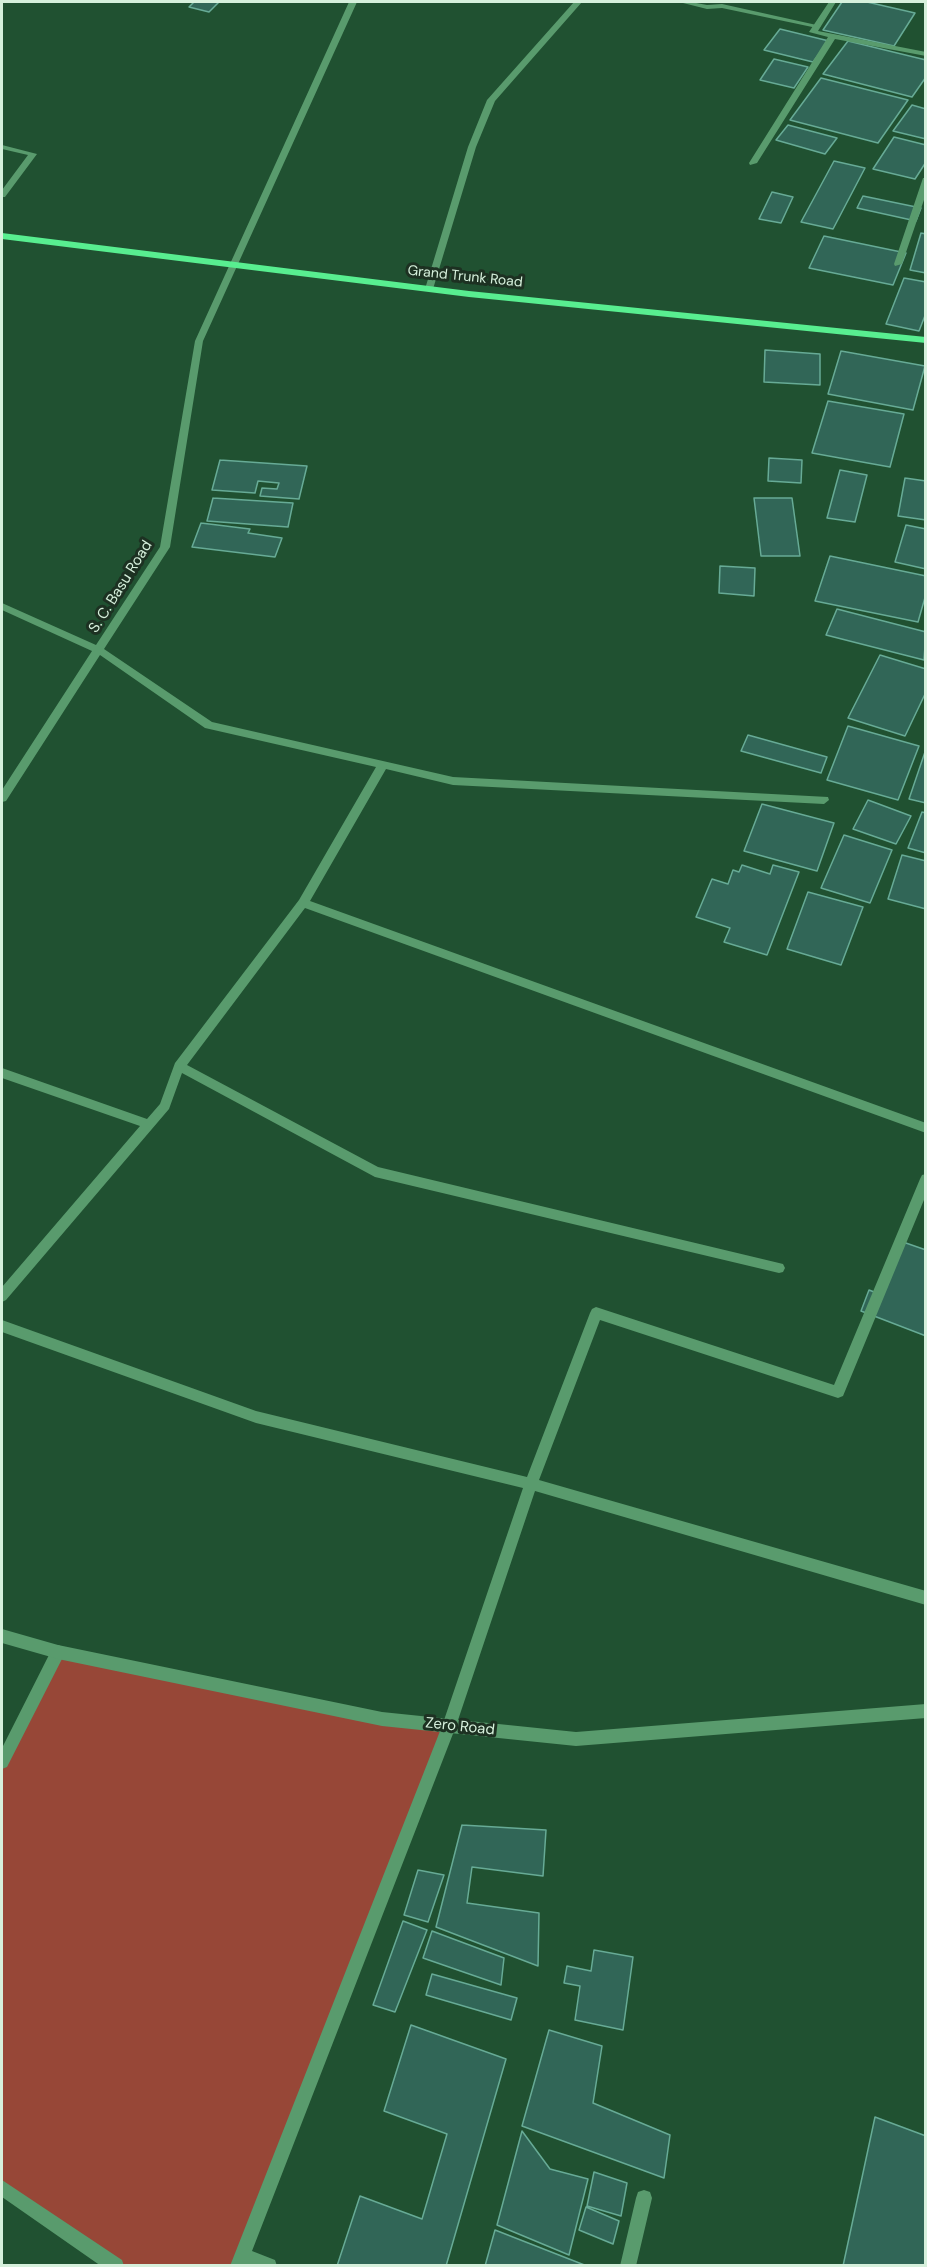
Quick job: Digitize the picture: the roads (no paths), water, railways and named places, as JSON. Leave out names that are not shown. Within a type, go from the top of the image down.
[{"type":"main road","name":"Grand Trunk Road","points":[[2,236],[429,289],[926,340]]},
{"type":"street","name":"S. C. Basu Road","points":[[2,798],[165,547],[199,341],[353,2]]},
{"type":"street","points":[[429,289],[472,147],[491,100],[578,2]]},
{"type":"street","points":[[683,2],[707,7],[722,6],[817,26]]},
{"type":"street","points":[[832,2],[813,32],[926,54]]},
{"type":"street","points":[[753,163],[833,36]]},
{"type":"street","points":[[2,147],[33,154],[2,195]]},
{"type":"street","points":[[898,264],[926,180]]},
{"type":"street","points":[[2,606],[99,650],[209,725],[453,781],[824,800]]},
{"type":"street","points":[[2,1296],[165,1106],[179,1066],[303,903],[383,765]]},
{"type":"street","points":[[303,903],[926,1128]]},
{"type":"street","points":[[179,1066],[375,1172],[779,1268]]},
{"type":"street","points":[[2,1073],[148,1124]]},
{"type":"street","points":[[268,2265],[239,2260],[449,1726],[531,1484],[596,1313],[838,1392],[926,1179]]},
{"type":"street","points":[[2,1326],[256,1417],[531,1484],[926,1598]]},
{"type":"street","name":"Zero Road","points":[[2,1636],[58,1652],[382,1719],[576,1739],[926,1711]]},
{"type":"street","points":[[2,1762],[58,1652]]},
{"type":"street","points":[[2,2187],[116,2265]]},
{"type":"street","points":[[628,2265],[644,2198]]}]
